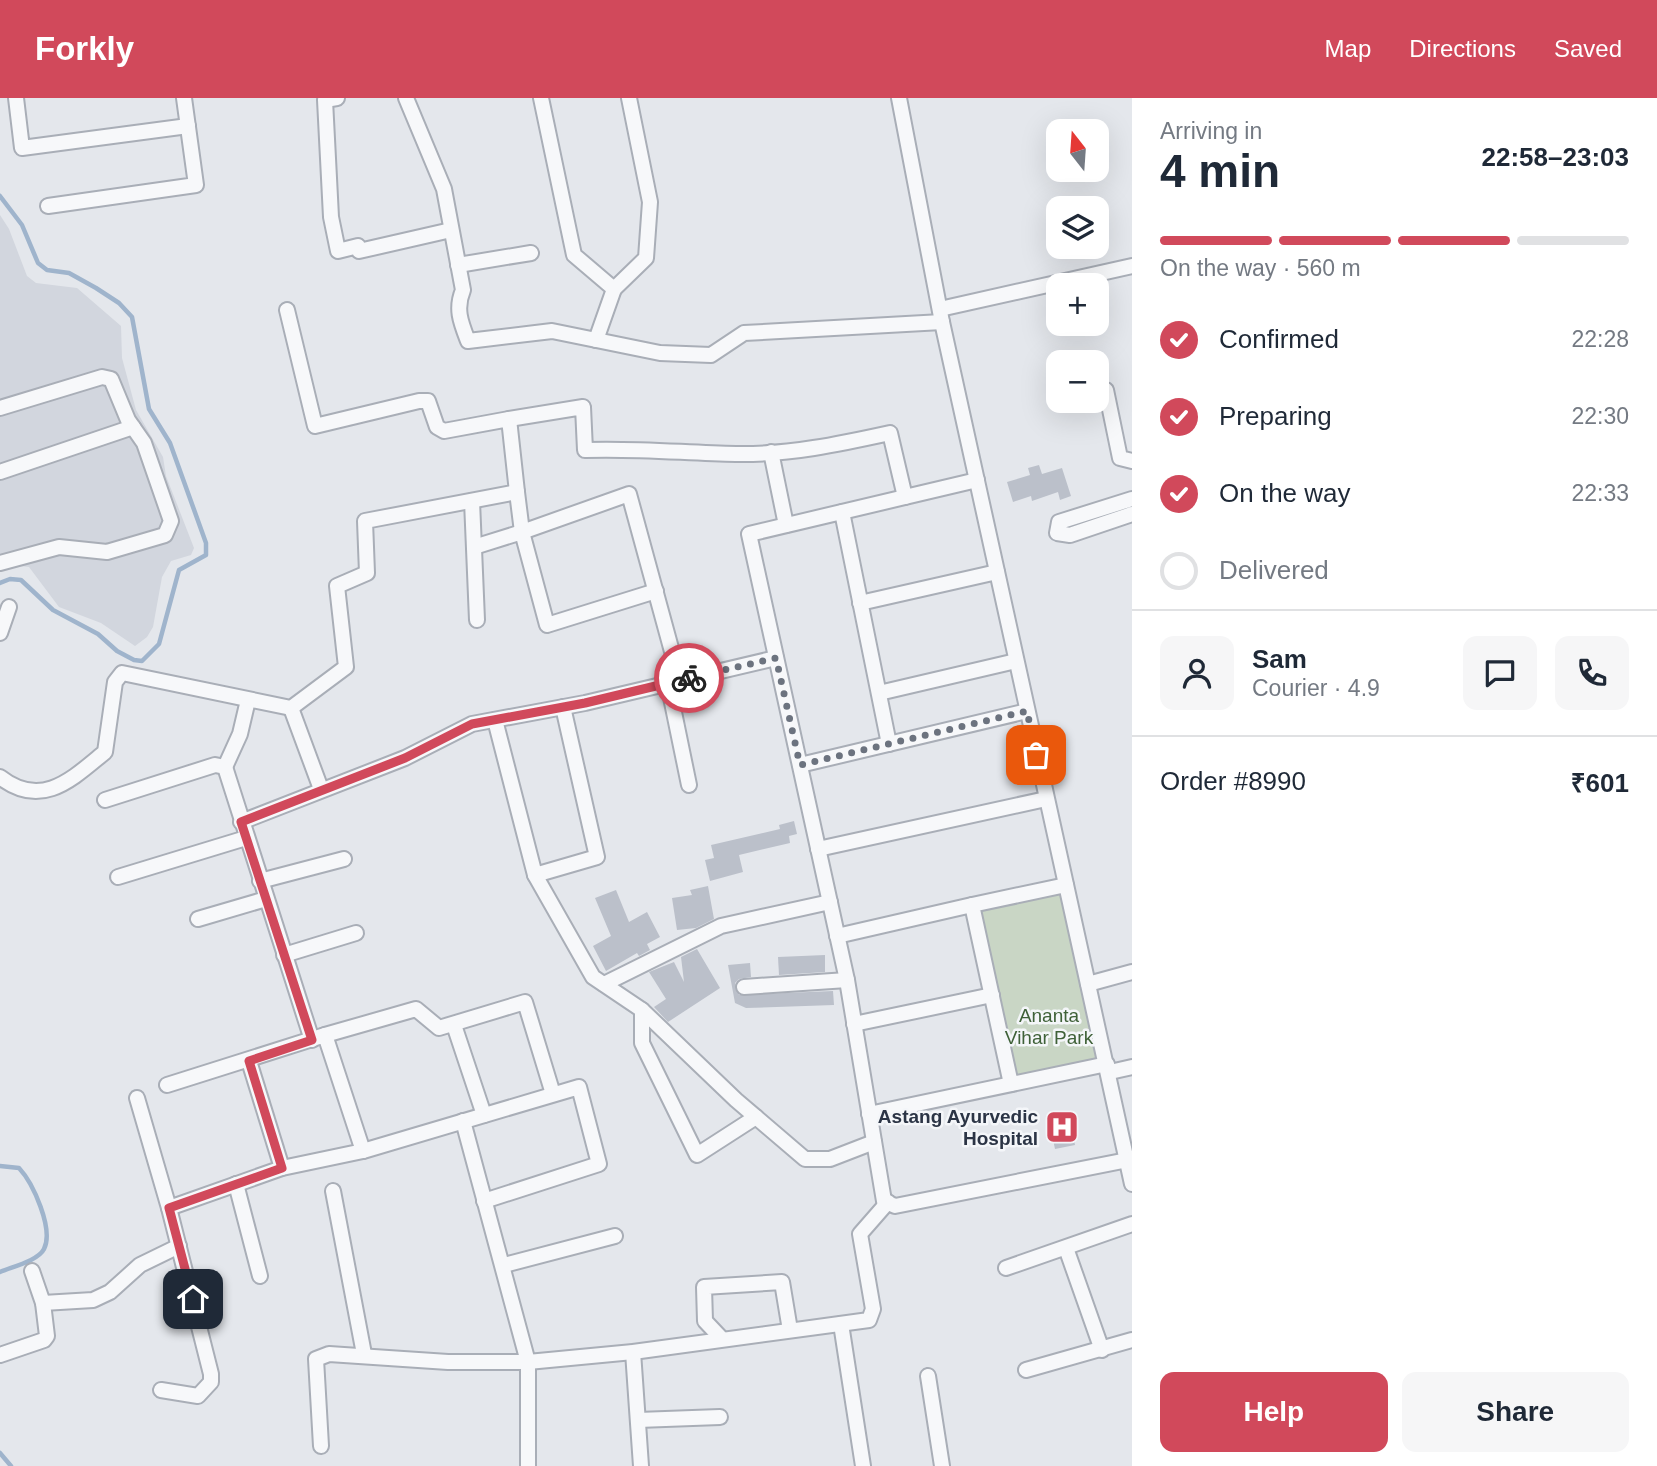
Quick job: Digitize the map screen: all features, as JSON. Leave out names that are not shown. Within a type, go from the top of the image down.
[{"type":"street","points":[[16,98],[22,148],[188,126]]},
{"type":"street","points":[[48,206],[196,185],[184,98]]},
{"type":"street","points":[[337,98],[325,100],[331,217],[338,251],[358,246],[359,251],[451,230]]},
{"type":"street","points":[[406,98],[444,189],[463,290],[458,302],[459,318],[468,341],[552,331],[660,353],[711,355],[744,333],[941,315],[1132,266]]},
{"type":"street","points":[[541,98],[574,255],[614,289]]},
{"type":"street","points":[[596,340],[614,289],[646,258],[650,202],[629,98]]},
{"type":"street","points":[[899,98],[941,315],[1132,1184]]},
{"type":"street","points":[[458,265],[531,253]]},
{"type":"street","points":[[287,310],[315,426],[428,401],[437,427],[444,431],[583,407],[585,450],[641,447],[737,454],[823,448],[890,433],[905,497]]},
{"type":"street","points":[[0,408],[107,377],[111,379],[133,427],[144,443],[171,521],[165,535],[107,552],[58,547],[0,563]]},
{"type":"street","points":[[1109,405],[1120,458],[1132,461]]},
{"type":"street","points":[[509,419],[522,531],[547,625],[656,591]]},
{"type":"street","points":[[0,472],[133,427]]},
{"type":"street","points":[[771,452],[786,525]]},
{"type":"street","points":[[977,480],[748,534],[847,980],[884,1201],[895,1206],[1128,1159]]},
{"type":"street","points":[[0,777],[26,789],[58,789],[105,752],[116,681],[122,673],[291,708],[346,667],[337,586],[367,573],[365,521],[517,492]]},
{"type":"street","points":[[474,547],[629,494],[656,591],[690,785]]},
{"type":"street","points":[[1132,499],[1059,522],[1057,533],[1070,535],[1132,514]]},
{"type":"street","points":[[472,501],[477,620]]},
{"type":"street","points":[[842,512],[889,744]]},
{"type":"street","points":[[860,603],[997,572]]},
{"type":"street","points":[[0,633],[9,607]]},
{"type":"street","points":[[241,822],[405,758],[472,724],[563,707],[776,658]]},
{"type":"street","points":[[879,693],[1016,661]]},
{"type":"street","points":[[248,700],[240,734],[225,767],[284,955],[363,1152]]},
{"type":"street","points":[[534,875],[597,857],[563,707]]},
{"type":"street","points":[[291,708],[321,789]]},
{"type":"street","points":[[800,765],[1027,711]]},
{"type":"street","points":[[495,720],[534,875],[593,977],[642,1010],[756,1117],[806,1159],[830,1159],[874,1142]]},
{"type":"street","points":[[105,800],[215,765],[225,767]]},
{"type":"street","points":[[818,849],[1046,799]]},
{"type":"street","points":[[118,877],[246,838]]},
{"type":"street","points":[[260,881],[344,859]]},
{"type":"street","points":[[837,936],[1066,885]]},
{"type":"street","points":[[198,919],[266,899]]},
{"type":"street","points":[[604,984],[721,926],[830,902]]},
{"type":"street","points":[[972,905],[1011,1084]]},
{"type":"street","points":[[284,955],[356,933]]},
{"type":"street","points":[[1088,984],[1132,972]]},
{"type":"street","points":[[744,987],[847,980]]},
{"type":"street","points":[[854,1024],[992,995]]},
{"type":"street","points":[[167,1085],[416,1009],[439,1028],[525,1002],[553,1094]]},
{"type":"street","points":[[642,1010],[642,1043],[697,1155],[756,1117]]},
{"type":"street","points":[[454,1025],[484,1115]]},
{"type":"street","points":[[249,1061],[282,1168]]},
{"type":"street","points":[[869,1114],[1011,1084],[1108,1068],[1132,1067]]},
{"type":"street","points":[[169,1208],[282,1168],[363,1152],[579,1087],[599,1164],[484,1201]]},
{"type":"street","points":[[136,1098],[169,1208],[207,1352],[211,1382],[198,1396],[161,1390]]},
{"type":"street","points":[[463,1121],[528,1362],[528,1466]]},
{"type":"street","points":[[236,1184],[260,1276]]},
{"type":"street","points":[[333,1191],[363,1354]]},
{"type":"street","points":[[321,1446],[316,1359],[329,1354],[363,1354],[449,1362],[528,1362],[633,1352],[869,1320],[873,1309],[860,1234],[888,1202]]},
{"type":"street","points":[[1006,1268],[1132,1224]]},
{"type":"street","points":[[504,1265],[615,1236]]},
{"type":"street","points":[[43,1303],[93,1300],[110,1292],[140,1265],[179,1246]]},
{"type":"street","points":[[1066,1248],[1102,1350]]},
{"type":"street","points":[[0,1355],[44,1340],[48,1330],[43,1303],[32,1271]]},
{"type":"street","points":[[722,1339],[705,1321],[704,1287],[782,1282],[790,1330]]},
{"type":"street","points":[[841,1324],[863,1466]]},
{"type":"street","points":[[1026,1370],[1132,1340]]},
{"type":"street","points":[[633,1352],[641,1466]]},
{"type":"street","points":[[928,1376],[942,1466]]},
{"type":"street","points":[[638,1420],[720,1417]]},
{"type":"shaded area","points":[[0,215],[9,229],[27,276],[36,283],[77,288],[121,326],[122,358],[136,410],[163,457],[166,476],[194,548],[191,555],[171,561],[162,577],[153,627],[147,637],[135,646],[101,623],[59,607],[29,567],[12,565],[0,568]]},
{"type":"green space","name":"Ananta Vihar Park","points":[[1064,888],[1106,1063],[1012,1083],[978,908]]},
{"type":"building","points":[[1039,465],[1042,474],[1062,468],[1071,496],[1060,500],[1058,492],[1032,501],[1031,496],[1013,502],[1007,482],[1030,475],[1028,468]]},
{"type":"building","points":[[794,821],[797,834],[789,836],[790,843],[739,855],[743,872],[710,881],[705,860],[714,858],[711,845],[780,829],[779,825]]},
{"type":"building","points":[[708,886],[714,919],[696,928],[677,930],[672,898],[692,895],[690,890]]},
{"type":"building","points":[[616,890],[629,922],[647,912],[660,937],[647,944],[650,950],[639,956],[637,953],[606,971],[593,946],[611,936],[595,898]]},
{"type":"building","points":[[697,949],[720,988],[668,1022],[654,1007],[666,999],[649,972],[674,962],[684,982],[681,957]]},
{"type":"building","points":[[825,955],[825,972],[779,975],[778,957]]},
{"type":"building","points":[[750,963],[751,977],[739,979],[735,983],[739,995],[833,991],[834,1005],[746,1008],[735,1003],[728,965]]},
{"type":"building","points":[[1069,1116],[1075,1145],[1055,1149],[1049,1121]]},
{"type":"waterway","points":[[0,196],[22,225],[38,263],[47,270],[69,273],[96,288],[119,303],[132,317],[149,409],[170,443],[206,543],[206,555],[179,570],[159,644],[142,661],[117,651],[98,634],[53,610],[21,580],[10,579],[0,583]]},
{"type":"waterway","points":[[0,1166],[19,1168],[25,1175],[36,1195],[46,1230],[46,1240],[41,1253],[0,1272]]},
{"type":"waterway","points":[[0,1453],[11,1466]]},
{"type":"way so far","points":[[689,678],[776,658],[800,765],[1027,711],[1036,755]]},
{"type":"place","name":"Astang Ayurvedic Hospital","points":[[1062,1127]]},
{"type":"route","points":[[193,1299],[169,1208],[282,1168],[249,1061],[312,1040],[241,822],[405,758],[472,724],[585,703],[689,678]]}]
